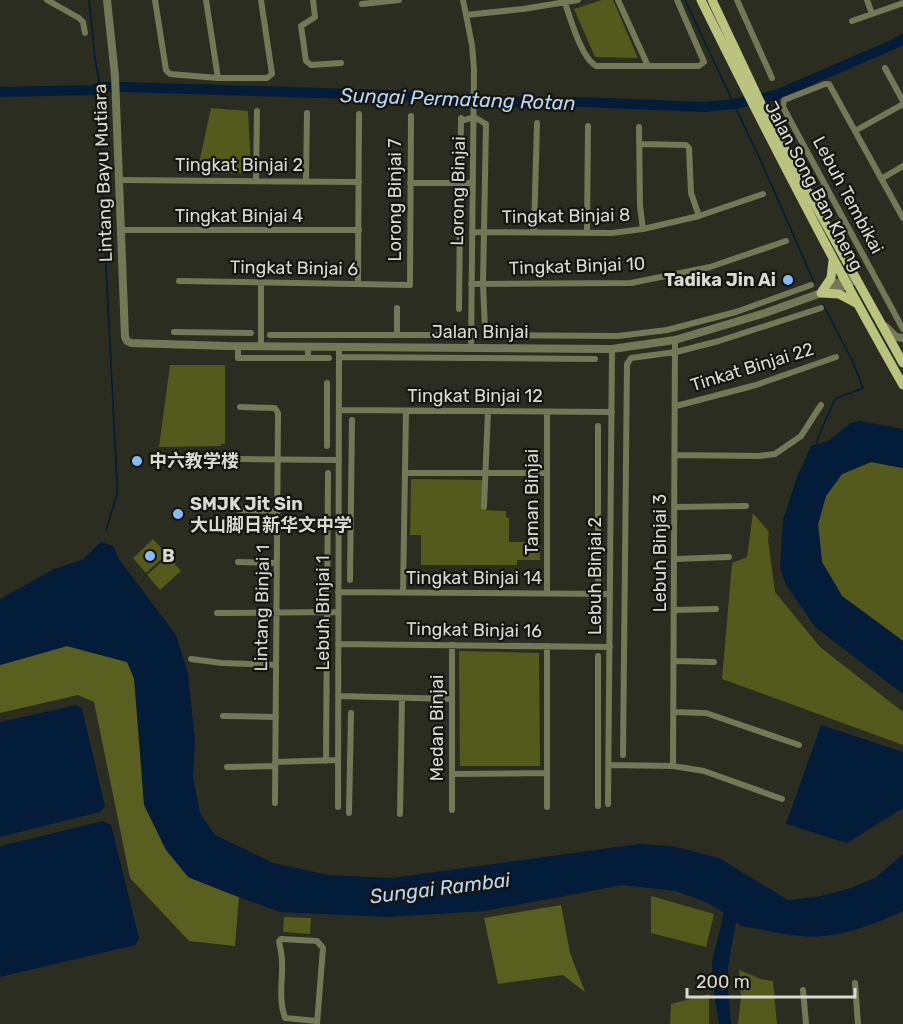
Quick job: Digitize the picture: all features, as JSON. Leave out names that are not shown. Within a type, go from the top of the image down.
[{"type":"main road","name":"Jalan Song Ban Kheng","points":[[701,0],[751,92],[833,260],[903,385]]},
{"type":"main road","name":"Jalan Song Ban Kheng","points":[[712,0],[751,92]]},
{"type":"main road","name":"Jalan Song Ban Kheng","points":[[761,112],[903,363]]},
{"type":"main road","points":[[821,293],[831,278],[833,260]]},
{"type":"main road","points":[[821,293],[839,294],[858,304]]},
{"type":"street","points":[[46,0],[79,18],[83,22],[86,33]]},
{"type":"street","name":"Lintang Bayu Mutiara","points":[[107,0],[115,76],[125,337],[131,343]]},
{"type":"street","points":[[155,0],[168,73],[218,78],[267,78],[272,74],[261,0]]},
{"type":"street","points":[[206,0],[218,78]]},
{"type":"street","points":[[313,0],[315,17],[301,26],[306,61],[311,65],[341,63]]},
{"type":"street","points":[[362,4],[399,0]]},
{"type":"street","name":"Lorong Binjai","points":[[463,0],[472,45],[474,85],[471,347]]},
{"type":"street","points":[[520,0],[523,9]]},
{"type":"street","points":[[466,15],[578,0]]},
{"type":"street","points":[[618,0],[648,66]]},
{"type":"street","points":[[565,3],[590,62],[596,66],[699,66],[704,62],[677,0]]},
{"type":"street","points":[[737,0],[772,78]]},
{"type":"street","points":[[867,0],[872,14]]},
{"type":"street","points":[[852,21],[903,3]]},
{"type":"street","points":[[885,69],[903,103],[855,131],[903,218]]},
{"type":"street","name":"Lebuh Tembikai","points":[[855,131],[830,84],[784,100],[783,107],[903,329]]},
{"type":"street","points":[[256,181],[257,111]]},
{"type":"street","points":[[306,181],[307,113]]},
{"type":"street","points":[[358,284],[359,114]]},
{"type":"street","points":[[459,309],[461,119],[474,115],[486,124],[483,284],[485,329],[490,335],[618,336],[667,330],[736,312],[811,285]]},
{"type":"street","name":"Lorong Binjai 7","points":[[410,285],[411,116]]},
{"type":"street","points":[[534,232],[537,123]]},
{"type":"street","points":[[587,233],[588,126]]},
{"type":"street","points":[[639,127],[640,206],[643,228]]},
{"type":"street","points":[[640,144],[686,145],[689,148],[691,194],[699,216]]},
{"type":"street","points":[[881,179],[903,166]]},
{"type":"street","name":"Tingkat Binjai 2","points":[[118,180],[359,182]]},
{"type":"street","points":[[410,183],[473,183]]},
{"type":"street","name":"Tingkat Binjai 8","points":[[472,232],[612,233],[699,216],[763,194]]},
{"type":"street","points":[[460,217],[472,217]]},
{"type":"street","name":"Tingkat Binjai 4","points":[[120,230],[358,230]]},
{"type":"street","name":"Tingkat Binjai 10","points":[[471,284],[631,283],[710,267],[786,241]]},
{"type":"street","points":[[459,275],[472,275]]},
{"type":"street","name":"Jalan Binjai","points":[[131,343],[227,346],[612,349],[675,340],[715,328],[797,302],[855,276]]},
{"type":"street","name":"Tingkat Binjai 6","points":[[179,281],[410,285]]},
{"type":"street","points":[[261,283],[261,346]]},
{"type":"street","points":[[781,296],[784,306]]},
{"type":"street","points":[[797,302],[801,315]]},
{"type":"street","points":[[676,352],[719,341],[821,308]]},
{"type":"street","points":[[396,309],[397,335]]},
{"type":"street","points":[[880,322],[892,334],[903,338]]},
{"type":"street","points":[[715,328],[719,341]]},
{"type":"street","points":[[174,332],[251,333]]},
{"type":"street","points":[[227,332],[227,346]]},
{"type":"street","points":[[648,332],[650,344]]},
{"type":"street","points":[[270,335],[456,335]]},
{"type":"street","points":[[296,335],[297,346]]},
{"type":"street","points":[[431,335],[431,347]]},
{"type":"street","points":[[515,335],[515,347]]},
{"type":"street","name":"Lebuh Binjai 3","points":[[673,766],[675,340]]},
{"type":"street","points":[[238,346],[238,358],[329,358]]},
{"type":"street","points":[[308,346],[308,358]]},
{"type":"street","name":"Lebuh Binjai 1","points":[[338,807],[339,346]]},
{"type":"street","points":[[385,347],[385,357]]},
{"type":"street","points":[[903,347],[903,356]]},
{"type":"street","points":[[579,348],[579,358]]},
{"type":"street","name":"Lebuh Binjai 2","points":[[608,804],[612,349]]},
{"type":"street","name":"Lebuh Binjai 2","points":[[623,755],[627,364],[631,358],[676,352]]},
{"type":"street","points":[[339,357],[595,359]]},
{"type":"street","name":"Tinkat Binjai 22","points":[[676,406],[756,385],[836,357]]},
{"type":"street","points":[[327,383],[327,446]]},
{"type":"street","points":[[676,455],[759,456],[775,454],[801,436],[820,405]]},
{"type":"street","name":"Lintang Binjai 1","points":[[240,406],[275,408],[278,413],[275,803]]},
{"type":"street","name":"Tingkat Binjai 12","points":[[339,410],[612,412]]},
{"type":"street","points":[[403,592],[406,411]]},
{"type":"street","points":[[484,507],[488,411]]},
{"type":"street","name":"Taman Binjai","points":[[547,412],[547,593]]},
{"type":"street","points":[[350,580],[352,420]]},
{"type":"street","points":[[598,426],[598,582]]},
{"type":"street","points":[[327,432],[352,440]]},
{"type":"street","points":[[598,442],[611,442]]},
{"type":"street","points":[[239,459],[339,460]]},
{"type":"street","name":"Lebuh Binjai 1","points":[[326,761],[328,473]]},
{"type":"street","points":[[405,473],[547,473]]},
{"type":"street","points":[[675,507],[747,506]]},
{"type":"street","points":[[238,510],[278,511]]},
{"type":"street","points":[[675,559],[729,557]]},
{"type":"street","points":[[338,559],[350,560]]},
{"type":"street","points":[[599,561],[610,561]]},
{"type":"street","points":[[238,562],[277,563]]},
{"type":"street","name":"Tingkat Binjai 14","points":[[338,592],[610,594]]},
{"type":"street","points":[[674,610],[716,609]]},
{"type":"street","points":[[217,613],[338,612]]},
{"type":"street","name":"Tingkat Binjai 16","points":[[338,644],[610,647]]},
{"type":"street","name":"Medan Binjai","points":[[452,645],[452,810]]},
{"type":"street","points":[[547,646],[547,807]]},
{"type":"street","points":[[598,656],[598,806]]},
{"type":"street","points":[[191,659],[222,663],[276,665]]},
{"type":"street","points":[[674,661],[714,662]]},
{"type":"street","points":[[338,696],[452,699]]},
{"type":"street","points":[[400,814],[402,698]]},
{"type":"street","points":[[674,712],[706,713],[799,745]]},
{"type":"street","points":[[349,813],[351,713]]},
{"type":"street","points":[[223,716],[276,717]]},
{"type":"street","points":[[338,731],[350,731]]},
{"type":"street","points":[[609,735],[622,736]]},
{"type":"street","points":[[227,767],[337,760]]},
{"type":"street","points":[[609,765],[673,766],[704,771],[782,799]]},
{"type":"street","points":[[452,774],[547,773]]},
{"type":"street","points":[[281,939],[317,941],[323,948],[317,1022],[285,1018],[280,998],[282,958],[279,941],[281,939]]},
{"type":"street","points":[[855,983],[858,1024]]},
{"type":"street","points":[[803,990],[806,1024]]},
{"type":"green space","points":[[602,0],[613,0],[638,58],[595,57],[574,9]]},
{"type":"green space","points":[[211,108],[248,111],[251,168],[246,173],[207,174],[198,168]]},
{"type":"green space","points":[[170,365],[225,365],[225,444],[221,446],[159,447]]},
{"type":"green space","points":[[871,462],[903,468],[903,641],[842,596],[822,562],[818,524],[826,496],[842,474]]},
{"type":"green space","points":[[411,479],[482,480],[482,510],[506,511],[506,517],[509,518],[509,542],[540,542],[540,560],[517,560],[517,565],[421,565],[421,535],[410,535]]},
{"type":"green space","points":[[753,513],[769,532],[775,592],[820,647],[903,712],[903,745],[722,679],[732,563],[747,557]]},
{"type":"green space","name":"B","points":[[153,539],[167,554],[146,573],[133,558]]},
{"type":"green space","points":[[168,556],[181,571],[160,590],[147,575]]},
{"type":"green space","points":[[67,646],[127,662],[134,678],[188,877],[239,897],[235,946],[189,941],[130,878],[94,702],[78,695],[0,713],[0,665]]},
{"type":"green space","points":[[459,651],[539,653],[540,766],[460,766]]},
{"type":"green space","points":[[651,896],[714,914],[706,947],[651,933]]},
{"type":"green space","points":[[561,905],[570,953],[585,992],[563,975],[498,984],[484,918]]},
{"type":"green space","points":[[284,917],[311,918],[310,934],[283,932]]},
{"type":"green space","points":[[739,970],[773,981],[777,1024],[738,1024],[741,997]]},
{"type":"green space","points":[[709,994],[709,1024],[670,1024],[671,1004]]},
{"type":"water","points":[[860,421],[903,429],[903,468],[871,462],[842,474],[826,496],[818,524],[822,562],[842,596],[903,641],[903,694],[815,627],[786,585],[780,568],[783,520],[797,477],[811,446],[828,441],[851,423]]},
{"type":"water","name":"Sungai Rambai","points":[[101,542],[113,546],[119,559],[176,635],[188,674],[195,741],[193,777],[200,813],[215,835],[273,863],[328,875],[392,878],[640,844],[672,846],[719,858],[788,900],[817,897],[851,888],[875,878],[903,854],[903,911],[840,934],[813,937],[741,926],[736,922],[728,967],[731,1024],[719,1024],[713,987],[712,961],[724,913],[708,903],[676,891],[622,885],[485,911],[387,917],[280,912],[188,877],[166,850],[144,805],[134,678],[127,662],[67,646],[0,665],[0,599],[54,569],[82,560]]},
{"type":"water","points":[[77,705],[82,709],[105,806],[100,812],[0,837],[0,722]]},
{"type":"water","points":[[821,725],[903,752],[903,808],[847,843],[786,824]]},
{"type":"water","points":[[103,821],[111,825],[139,938],[135,945],[0,977],[0,846]]},
{"type":"waterway","points":[[89,0],[100,87]]},
{"type":"waterway","points":[[685,0],[764,168],[814,282]]},
{"type":"waterway","name":"Sungai Permatang Rotan","points":[[0,92],[94,90],[100,87],[123,87],[421,96],[439,100],[485,102],[583,102],[704,107],[734,104],[776,95],[903,39]]},
{"type":"waterway","points":[[94,90],[98,109],[117,482],[117,494],[106,531]]},
{"type":"waterway","points":[[816,446],[835,399],[863,388],[853,362],[823,304]]},
{"type":"place","name":"Tadika Jin Ai","points":[[788,280]]},
{"type":"place","name":"中六教学楼","points":[[137,461]]},
{"type":"place","name":"SMJK Jit Sin 大山脚日新华文中学","points":[[178,514]]},
{"type":"place","name":"B","points":[[150,556]]}]
